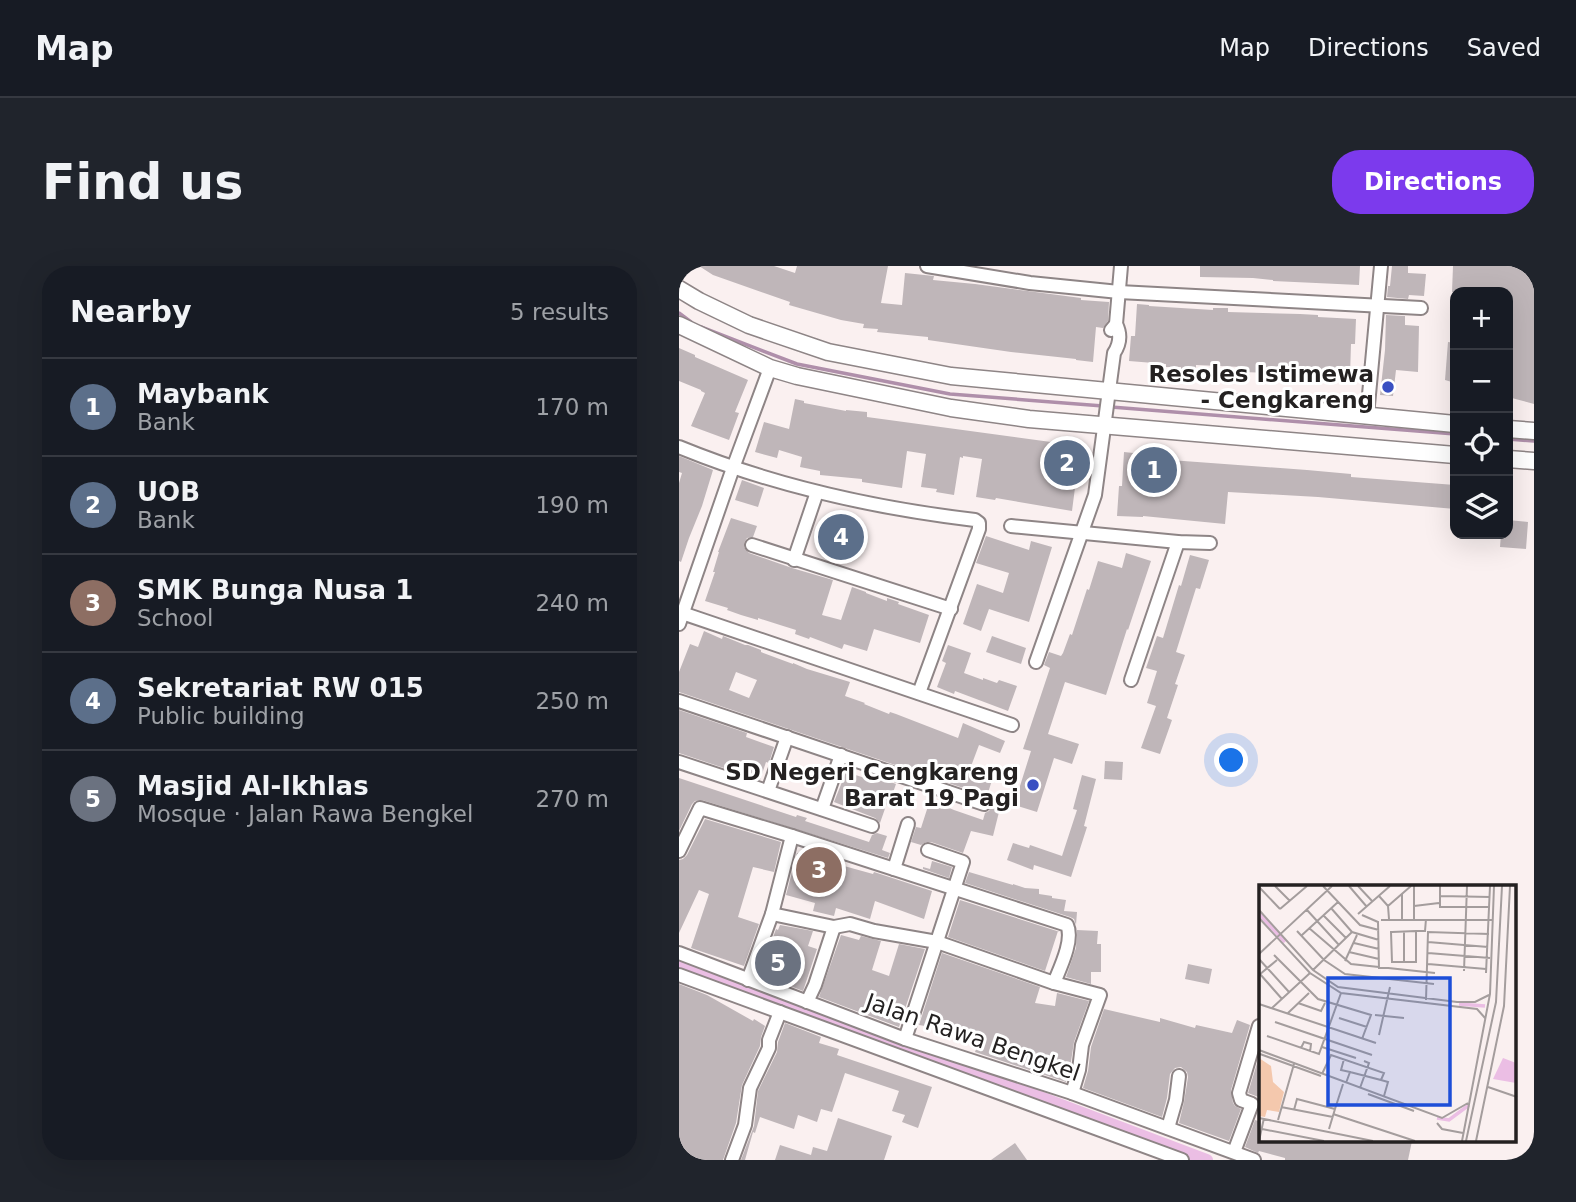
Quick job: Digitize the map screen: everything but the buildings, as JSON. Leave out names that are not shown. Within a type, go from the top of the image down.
[{"type":"street","points":[[927,266],[1030,283],[1119,292],[1421,308]]},
{"type":"street","points":[[1036,662],[1083,533],[1098,482],[1114,353],[1110,345],[1111,330],[1116,324],[1121,266]]},
{"type":"street","points":[[1367,416],[1381,266]]},
{"type":"street","points":[[679,289],[749,325],[828,352],[951,376],[1109,395],[1450,424]]},
{"type":"street","points":[[679,325],[770,368],[951,408],[1029,419],[1106,420],[1450,454]]},
{"type":"street","points":[[770,368],[680,617],[1012,725]]},
{"type":"street","points":[[1513,429],[1534,431]]},
{"type":"street","points":[[679,447],[733,468],[817,492],[921,514],[975,520],[979,523],[951,609],[919,693]]},
{"type":"street","points":[[1513,459],[1534,461]]},
{"type":"street","points":[[794,560],[817,492]]},
{"type":"street","points":[[1011,526],[1210,543]]},
{"type":"street","points":[[1131,680],[1178,542]]},
{"type":"street","points":[[752,545],[951,609]]},
{"type":"street","points":[[679,701],[984,803]]},
{"type":"street","points":[[768,792],[787,737]]},
{"type":"street","points":[[822,809],[841,755]]},
{"type":"street","points":[[679,762],[872,826]]},
{"type":"street","points":[[679,851],[699,808],[1067,925],[1070,932],[1063,962],[1053,983]]},
{"type":"street","points":[[894,869],[908,824]]},
{"type":"street","points":[[748,979],[772,914],[792,836]]},
{"type":"street","points":[[905,1039],[963,862],[928,850]]},
{"type":"street","points":[[772,914],[834,928],[850,924],[937,942],[1053,983],[1101,995],[1082,1045],[1079,1070],[1072,1093]]},
{"type":"street","points":[[807,1002],[834,928]]},
{"type":"street","name":"Jalan Rawa Bengkel","points":[[679,953],[905,1039],[1072,1093],[1254,1160]]},
{"type":"street","name":"Jalan Rawa Bengkel","points":[[679,975],[1182,1160]]},
{"type":"street","points":[[732,1160],[745,1125],[750,1088],[769,1048],[769,1040],[780,1012]]},
{"type":"street","points":[[1234,1152],[1256,1106],[1241,1100],[1239,1093],[1259,1027]]},
{"type":"street","points":[[1168,1128],[1179,1076]]},
{"type":"waterway","points":[[679,313],[691,322]]},
{"type":"waterway","points":[[701,327],[797,364],[950,394],[1103,406]]},
{"type":"waterway","points":[[1111,407],[1450,434]]},
{"type":"waterway","points":[[1513,439],[1534,441]]},
{"type":"waterway","points":[[679,961],[1207,1160]]},
{"type":"place","name":"Resoles Istimewa - Cengkareng","points":[[1388,387]]},
{"type":"place","name":"UOB","points":[[1067,463]]},
{"type":"place","name":"Maybank","points":[[1154,470]]},
{"type":"place","name":"Sekretariat RW 015","points":[[841,537]]},
{"type":"place","name":"SD Negeri Cengkareng Barat 19 Pagi","points":[[1033,785]]},
{"type":"place","name":"SMK Bunga Nusa 1","points":[[819,870]]},
{"type":"place","name":"Masjid Al-Ikhlas","points":[[778,963]]}]
